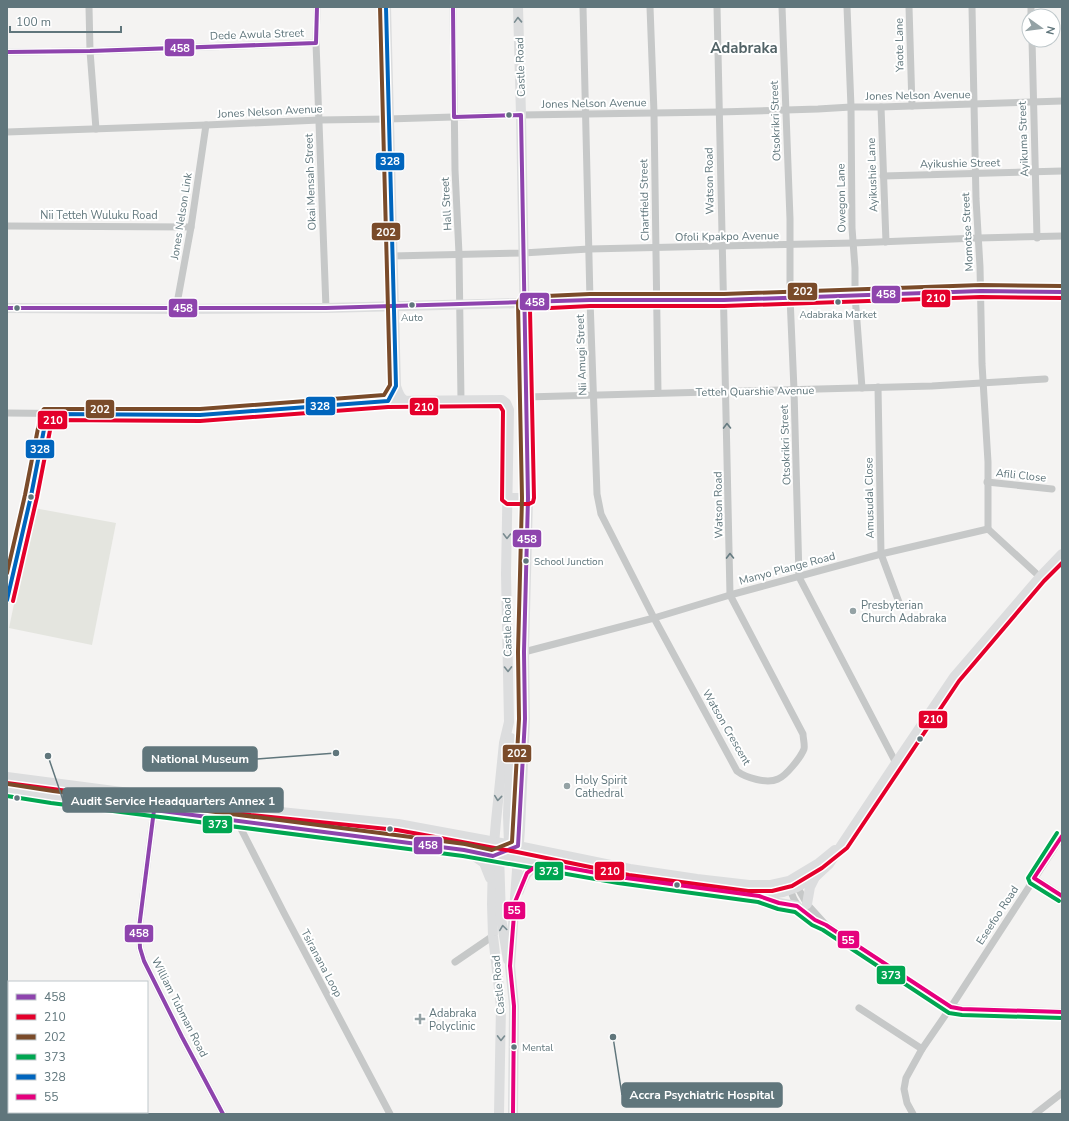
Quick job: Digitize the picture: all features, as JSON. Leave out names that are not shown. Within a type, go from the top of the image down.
[{"type":"main road","points":[[386,7],[396,386],[398,394],[404,400]]},
{"type":"main road","name":"Castle Road","points":[[513,1114],[514,1006],[510,966],[517,859],[513,847],[520,829],[525,719],[524,652],[528,498],[518,7]]},
{"type":"main road","points":[[7,308],[176,309],[394,307],[590,300],[724,300],[981,291],[1062,292]]},
{"type":"main road","points":[[388,401],[396,386]]},
{"type":"main road","points":[[388,401],[461,400]]},
{"type":"main road","name":"Castle Road","points":[[461,400],[502,400],[506,403],[509,410],[506,574],[509,722],[504,743],[496,821],[495,842],[498,855],[492,888],[493,936],[501,1006],[499,1114]]},
{"type":"main road","points":[[508,498],[528,498]]},
{"type":"main road","points":[[7,790],[464,850],[619,877],[759,896],[779,903],[802,905],[816,876],[829,864],[954,677],[1040,577],[1062,554]]},
{"type":"main road","points":[[509,722],[508,815],[513,847]]},
{"type":"main road","points":[[7,777],[252,809],[385,823],[495,842],[513,847],[630,869],[725,883],[761,886],[793,884],[816,876]]},
{"type":"main road","points":[[471,838],[490,829],[496,821]]},
{"type":"main road","points":[[520,829],[523,837],[532,847],[543,852]]},
{"type":"main road","points":[[759,896],[783,892],[842,844]]},
{"type":"main road","points":[[498,855],[513,847]]},
{"type":"main road","points":[[464,850],[484,863],[489,872],[492,888]]},
{"type":"main road","points":[[498,855],[501,918],[507,958],[510,966]]},
{"type":"main road","points":[[515,902],[527,873],[536,866],[547,864]]},
{"type":"street","points":[[89,7],[90,51],[96,129]]},
{"type":"street","name":"Okai Mensah Street","points":[[317,7],[316,43],[326,308]]},
{"type":"street","name":"Hall Street","points":[[453,7],[455,170],[459,254],[461,400]]},
{"type":"street","name":"Nii Amugi Street","points":[[583,7],[588,249],[597,494],[601,514],[654,618]]},
{"type":"street","name":"Chartfield Street","points":[[650,7],[654,113],[658,393]]},
{"type":"street","name":"Watson Road","points":[[717,7],[730,595]]},
{"type":"street","name":"Otsokrikri Street","points":[[782,7],[787,110],[790,219],[790,297],[799,577],[896,763]]},
{"type":"street","name":"Owegon Lane","points":[[847,7],[851,107],[855,295],[862,388]]},
{"type":"street","name":"Yaote Lane","points":[[909,7],[912,106]]},
{"type":"street","name":"Momotse Street","points":[[972,7],[973,104],[988,462],[988,529]]},
{"type":"street","name":"Dede Awula Street","points":[[7,52],[90,51],[316,43]]},
{"type":"street","name":"Ayikuma Street","points":[[1032,48],[1037,238]]},
{"type":"street","name":"Jones Nelson Avenue","points":[[7,132],[521,114],[719,112],[1062,101]]},
{"type":"street","name":"Ayikushie Lane","points":[[880,107],[886,242]]},
{"type":"street","name":"Jones Nelson Link","points":[[176,309],[191,227],[206,125]]},
{"type":"street","name":"Ayikushie Street","points":[[883,176],[1062,171]]},
{"type":"street","name":"Nii Tetteh Wuluku Road","points":[[7,226],[191,227]]},
{"type":"street","name":"Ofoli Kpakpo Avenue","points":[[392,256],[523,253],[588,249],[853,244],[978,238],[1037,238],[1062,236]]},
{"type":"street","name":"Tetteh Quarshie Avenue","points":[[526,397],[862,388],[1045,379]]},
{"type":"street","name":"Amusudal Close","points":[[878,387],[880,554],[900,605]]},
{"type":"street","points":[[7,413],[200,415],[388,401]]},
{"type":"street","points":[[7,600],[31,496],[47,414]]},
{"type":"street","name":"Afili Close","points":[[987,482],[1052,489]]},
{"type":"street","points":[[988,529],[1040,577]]},
{"type":"street","name":"Manyo Plange Road","points":[[524,652],[654,618],[730,595],[880,554],[988,529]]},
{"type":"street","name":"Watson Crescent","points":[[654,618],[737,771],[750,778],[767,781],[778,779],[795,764],[804,748],[803,734],[730,595]]},
{"type":"street","name":"William Tubman Road","points":[[154,810],[140,928],[140,948],[144,961],[223,1114]]},
{"type":"street","name":"Tsiranana Loop","points":[[237,820],[284,913],[390,1114]]},
{"type":"street","name":"Eseefoo Road","points":[[913,1114],[907,1103],[904,1089],[906,1078],[922,1049],[1062,836]]},
{"type":"street","points":[[1034,878],[1062,896]]},
{"type":"street","points":[[793,884],[802,905],[826,925],[951,1006],[962,1009],[1062,1012]]},
{"type":"street","points":[[455,962],[493,936]]},
{"type":"street","points":[[859,1008],[922,1049]]},
{"type":"street","points":[[1035,1114],[1062,1093]]},
{"type":"shaded area","points":[[34,508],[116,523],[92,645],[9,628]]},
{"type":"transit line","name":"458","points":[[7,52],[90,51],[316,43],[317,7]]},
{"type":"transit line","name":"202","points":[[7,573],[25,495],[41,413],[44,409],[200,409],[384,395],[390,385],[380,7]]},
{"type":"transit line","name":"328","points":[[7,600],[31,496],[47,414],[200,415],[388,401],[396,386],[386,7]]},
{"type":"transit line","name":"458","points":[[223,1114],[182,1037],[144,961],[140,948],[139,928],[154,810],[464,850],[493,856],[518,846],[525,719],[524,652],[528,498],[521,115],[454,117],[453,7]]},
{"type":"transit line","name":"202","points":[[8,784],[465,844],[492,850],[512,842],[519,719],[518,652],[522,498],[518,303],[520,299],[524,297],[590,294],[724,294],[981,285],[1062,286]]},
{"type":"transit line","name":"458","points":[[7,308],[326,308],[590,300],[724,300],[981,291],[1062,292]]},
{"type":"transit line","name":"210","points":[[13,601],[37,497],[52,420],[200,421],[388,407],[500,406],[503,411],[502,500],[507,504],[529,504],[533,502],[534,498],[530,309],[590,306],[724,306],[981,297],[1062,298]]},
{"type":"transit line","name":"210","points":[[7,783],[251,815],[397,830],[517,852],[629,875],[748,891],[772,891],[792,886],[822,868],[847,848],[959,681],[1044,581],[1062,563]]},
{"type":"transit line","name":"373","points":[[7,796],[51,803],[463,856],[618,883],[758,902],[778,909],[795,912],[812,925],[823,930],[949,1013],[962,1015],[1062,1018]]},
{"type":"transit line","name":"373","points":[[1057,833],[1028,878],[1030,883],[1059,901]]},
{"type":"transit line","name":"55","points":[[1062,836],[1034,878],[1062,896]]},
{"type":"transit line","name":"55","points":[[513,1114],[514,1006],[510,966],[515,902],[527,873],[536,866],[547,864],[619,877],[759,896],[779,903],[797,906],[815,920],[826,925],[951,1007],[962,1009],[1062,1012]]},
{"type":"place","name":"Adabraka Market","points":[[838,302]]},
{"type":"place","name":"Auto","points":[[412,305]]},
{"type":"place","name":"School Junction","points":[[526,561]]},
{"type":"place","name":"Presbyterian Church Adabraka","points":[[853,611]]},
{"type":"place","name":"National Museum","points":[[336,753]]},
{"type":"place","name":"Audit Service Headquarters Annex 1","points":[[48,756]]},
{"type":"place","name":"Holy Spirit Cathedral","points":[[567,786]]},
{"type":"place","name":"Adabraka Polyclinic","points":[[420,1019]]},
{"type":"place","name":"Accra Psychiatric Hospital","points":[[613,1037]]},
{"type":"place","name":"Mental","points":[[514,1047]]},
{"type":"district","name":"Adabraka","points":[[744,48]]}]
